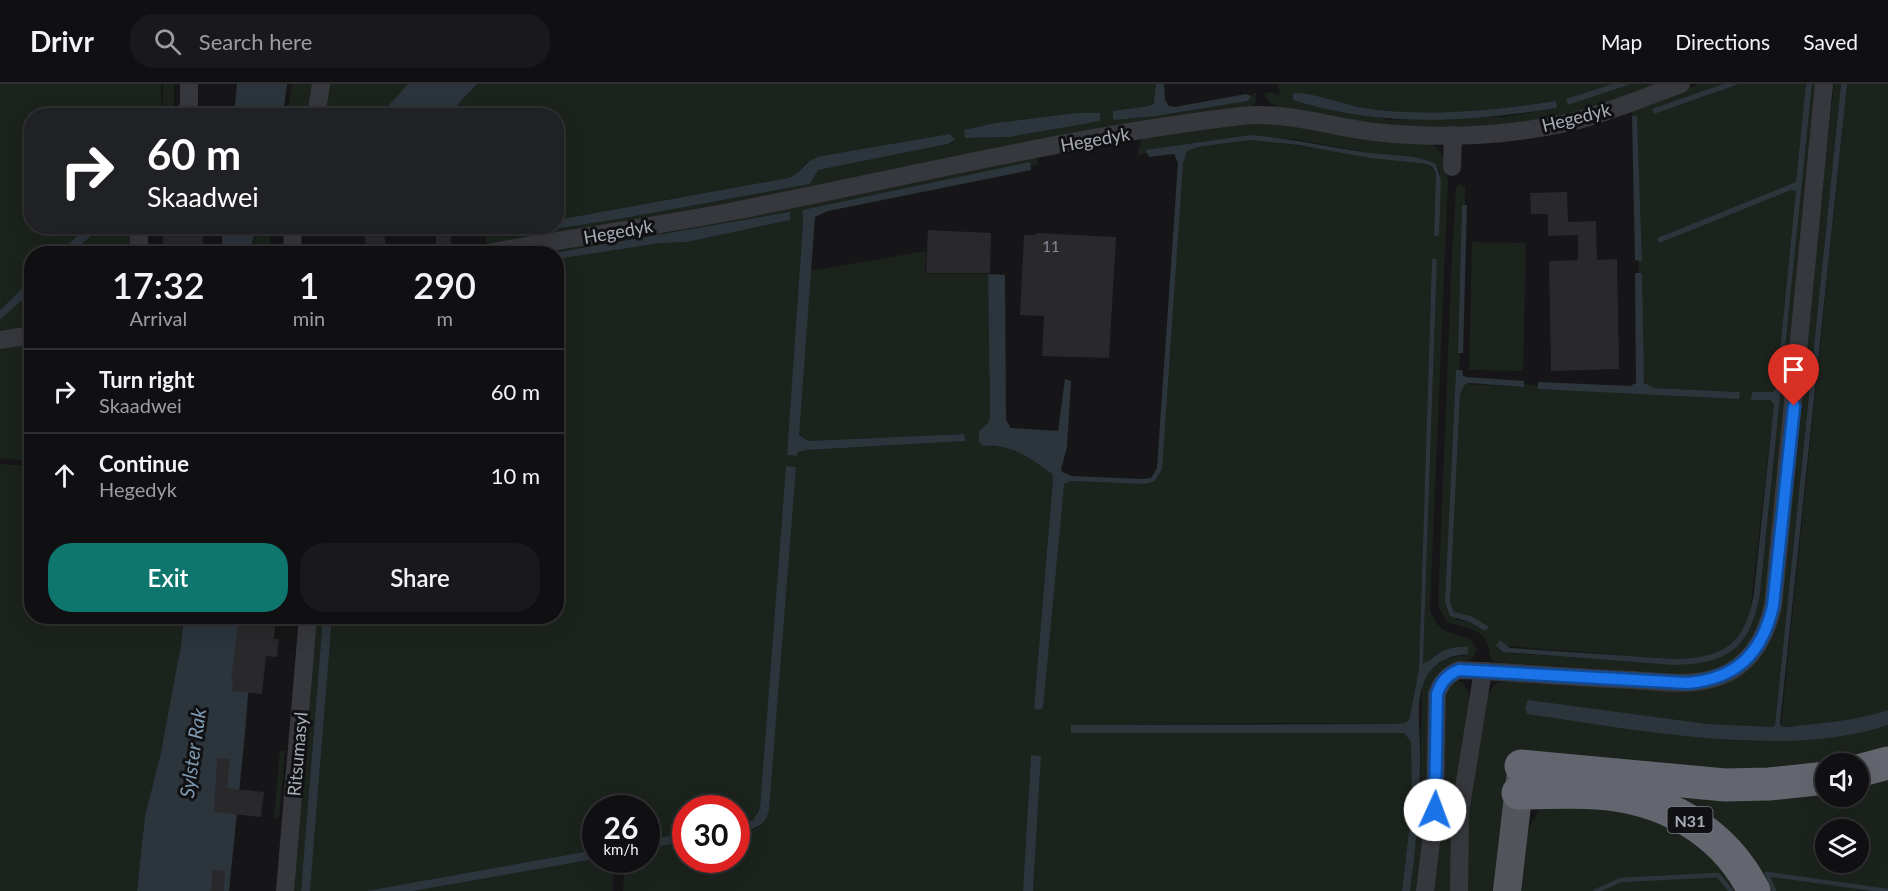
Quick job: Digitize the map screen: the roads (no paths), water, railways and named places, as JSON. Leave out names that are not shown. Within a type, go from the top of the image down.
[{"type":"highway","points":[[1869,768],[1888,763]]},
{"type":"highway","name":"N31","points":[[1520,779],[1725,785],[1769,784],[1815,779]]},
{"type":"highway","name":"N31","points":[[1520,779],[1628,798],[1684,816],[1710,833],[1730,852],[1754,891]]},
{"type":"main road","points":[[1507,891],[1520,779]]},
{"type":"street","points":[[188,108],[189,84]]},
{"type":"street","points":[[317,108],[321,84]]},
{"type":"street","name":"Hegedyk","points":[[528,246],[732,211],[1070,143],[1238,116],[1284,117],[1375,132],[1453,135],[1522,130],[1571,122],[1681,84]]},
{"type":"street","points":[[1425,891],[1435,810],[1437,694],[1440,685],[1451,673],[1459,670],[1705,682],[1737,668],[1761,644],[1773,606],[1818,172],[1824,84]]},
{"type":"street","points":[[1452,167],[1453,135]]},
{"type":"street","points":[[0,340],[24,336]]},
{"type":"street","name":"Ritsumasyl","points":[[285,891],[307,624]]},
{"type":"street","points":[[1459,891],[1460,813],[1483,671]]},
{"type":"water","points":[[237,84],[287,84],[284,108],[235,108]]},
{"type":"water","points":[[408,84],[477,84],[455,108],[386,108]]},
{"type":"water","points":[[1156,84],[1164,84],[1165,100],[1169,106],[1175,107],[1246,94],[1251,96],[1248,101],[1156,116],[1113,120],[1113,111],[1149,106],[1154,103]]},
{"type":"water","points":[[1612,84],[1631,84],[1568,105],[1566,99]]},
{"type":"water","points":[[1723,84],[1739,84],[1654,114],[1652,109]]},
{"type":"water","points":[[1806,84],[1812,84],[1760,594],[1750,628],[1743,640],[1722,657],[1692,664],[1673,665],[1503,652],[1496,645],[1500,640],[1510,648],[1674,659],[1692,658],[1719,651],[1730,645],[1745,625],[1754,593],[1774,404],[1770,400],[1751,400],[1752,392],[1772,392],[1776,389],[1796,191],[1791,190],[1659,243],[1657,238],[1796,182]]},
{"type":"water","points":[[1841,84],[1847,84],[1780,723],[1781,726],[1788,727],[1826,723],[1864,717],[1888,710],[1888,725],[1848,735],[1803,740],[1757,741],[1661,733],[1527,714],[1525,707],[1528,700],[1707,724],[1772,727],[1775,725]]},
{"type":"water","points":[[1293,93],[1393,111],[1463,111],[1556,101],[1557,108],[1490,117],[1392,119],[1326,109],[1293,100]]},
{"type":"water","points":[[1076,113],[1100,113],[1100,121],[1009,137],[965,138],[964,130],[995,123]]},
{"type":"water","points":[[1632,116],[1637,116],[1642,261],[1635,260]]},
{"type":"water","points":[[950,134],[955,140],[948,144],[818,170],[810,184],[564,228],[564,219],[788,178],[797,174],[810,161],[822,156]]},
{"type":"water","points":[[1250,135],[1412,157],[1436,164],[1441,180],[1439,236],[1434,236],[1436,173],[1427,164],[1250,140],[1198,147],[1187,151],[1183,164],[1162,469],[1155,481],[1145,484],[1071,481],[1064,484],[1043,708],[1038,710],[1034,708],[1053,479],[1052,474],[1036,462],[1012,449],[983,446],[979,442],[979,431],[988,423],[990,417],[988,274],[1005,275],[1006,420],[1011,428],[1058,431],[1065,379],[1071,381],[1067,447],[1062,472],[1072,476],[1151,478],[1157,468],[1178,163],[1174,154],[1149,157],[1145,150]]},
{"type":"water","points":[[1030,162],[1031,170],[828,211],[815,217],[799,435],[808,441],[964,434],[966,441],[807,450],[798,452],[797,456],[787,455],[802,210]]},
{"type":"water","points":[[1462,205],[1467,205],[1463,353],[1458,353]]},
{"type":"water","points":[[790,212],[790,220],[687,242],[661,243],[564,258],[564,251]]},
{"type":"water","points":[[79,234],[93,234],[80,246],[67,246]]},
{"type":"water","points":[[222,234],[255,234],[251,246],[222,246]]},
{"type":"water","points":[[480,234],[522,234],[509,236]]},
{"type":"water","points":[[1432,259],[1437,259],[1423,663],[1442,651],[1453,648],[1468,647],[1468,654],[1440,662],[1430,671],[1423,685],[1419,712],[1419,792],[1416,841],[1410,891],[1402,891],[1412,803],[1411,742],[1404,733],[1071,733],[1071,725],[1396,724],[1409,720],[1419,669]]},
{"type":"water","points":[[1635,273],[1642,273],[1644,383],[1654,388],[1740,392],[1739,399],[1538,389],[1538,382],[1630,386],[1636,383]]},
{"type":"water","points":[[24,287],[24,298],[0,320],[0,310]]},
{"type":"water","points":[[1456,370],[1462,370],[1463,376],[1467,377],[1524,381],[1524,387],[1469,383],[1464,385],[1460,394],[1450,603],[1454,612],[1471,616],[1489,627],[1485,631],[1470,622],[1450,616],[1445,602]]},
{"type":"water","points":[[786,466],[796,467],[769,809],[762,824],[750,829],[750,821],[753,820],[760,807]]},
{"type":"water","name":"Sylster Rak","points":[[183,624],[253,624],[229,891],[137,891],[145,816],[161,752]]},
{"type":"water","points":[[322,624],[331,624],[310,891],[301,891]]},
{"type":"water","points":[[1031,755],[1041,756],[1033,891],[1023,891]]},
{"type":"water","points":[[672,835],[672,844],[660,846],[660,838]]},
{"type":"water","points":[[582,852],[582,861],[413,891],[366,891]]},
{"type":"waterway","points":[[1767,874],[1888,891]]},
{"type":"waterway","points":[[1767,874],[1774,891]]},
{"type":"waterway","points":[[1596,891],[1621,880],[1718,875],[1731,891]]}]
